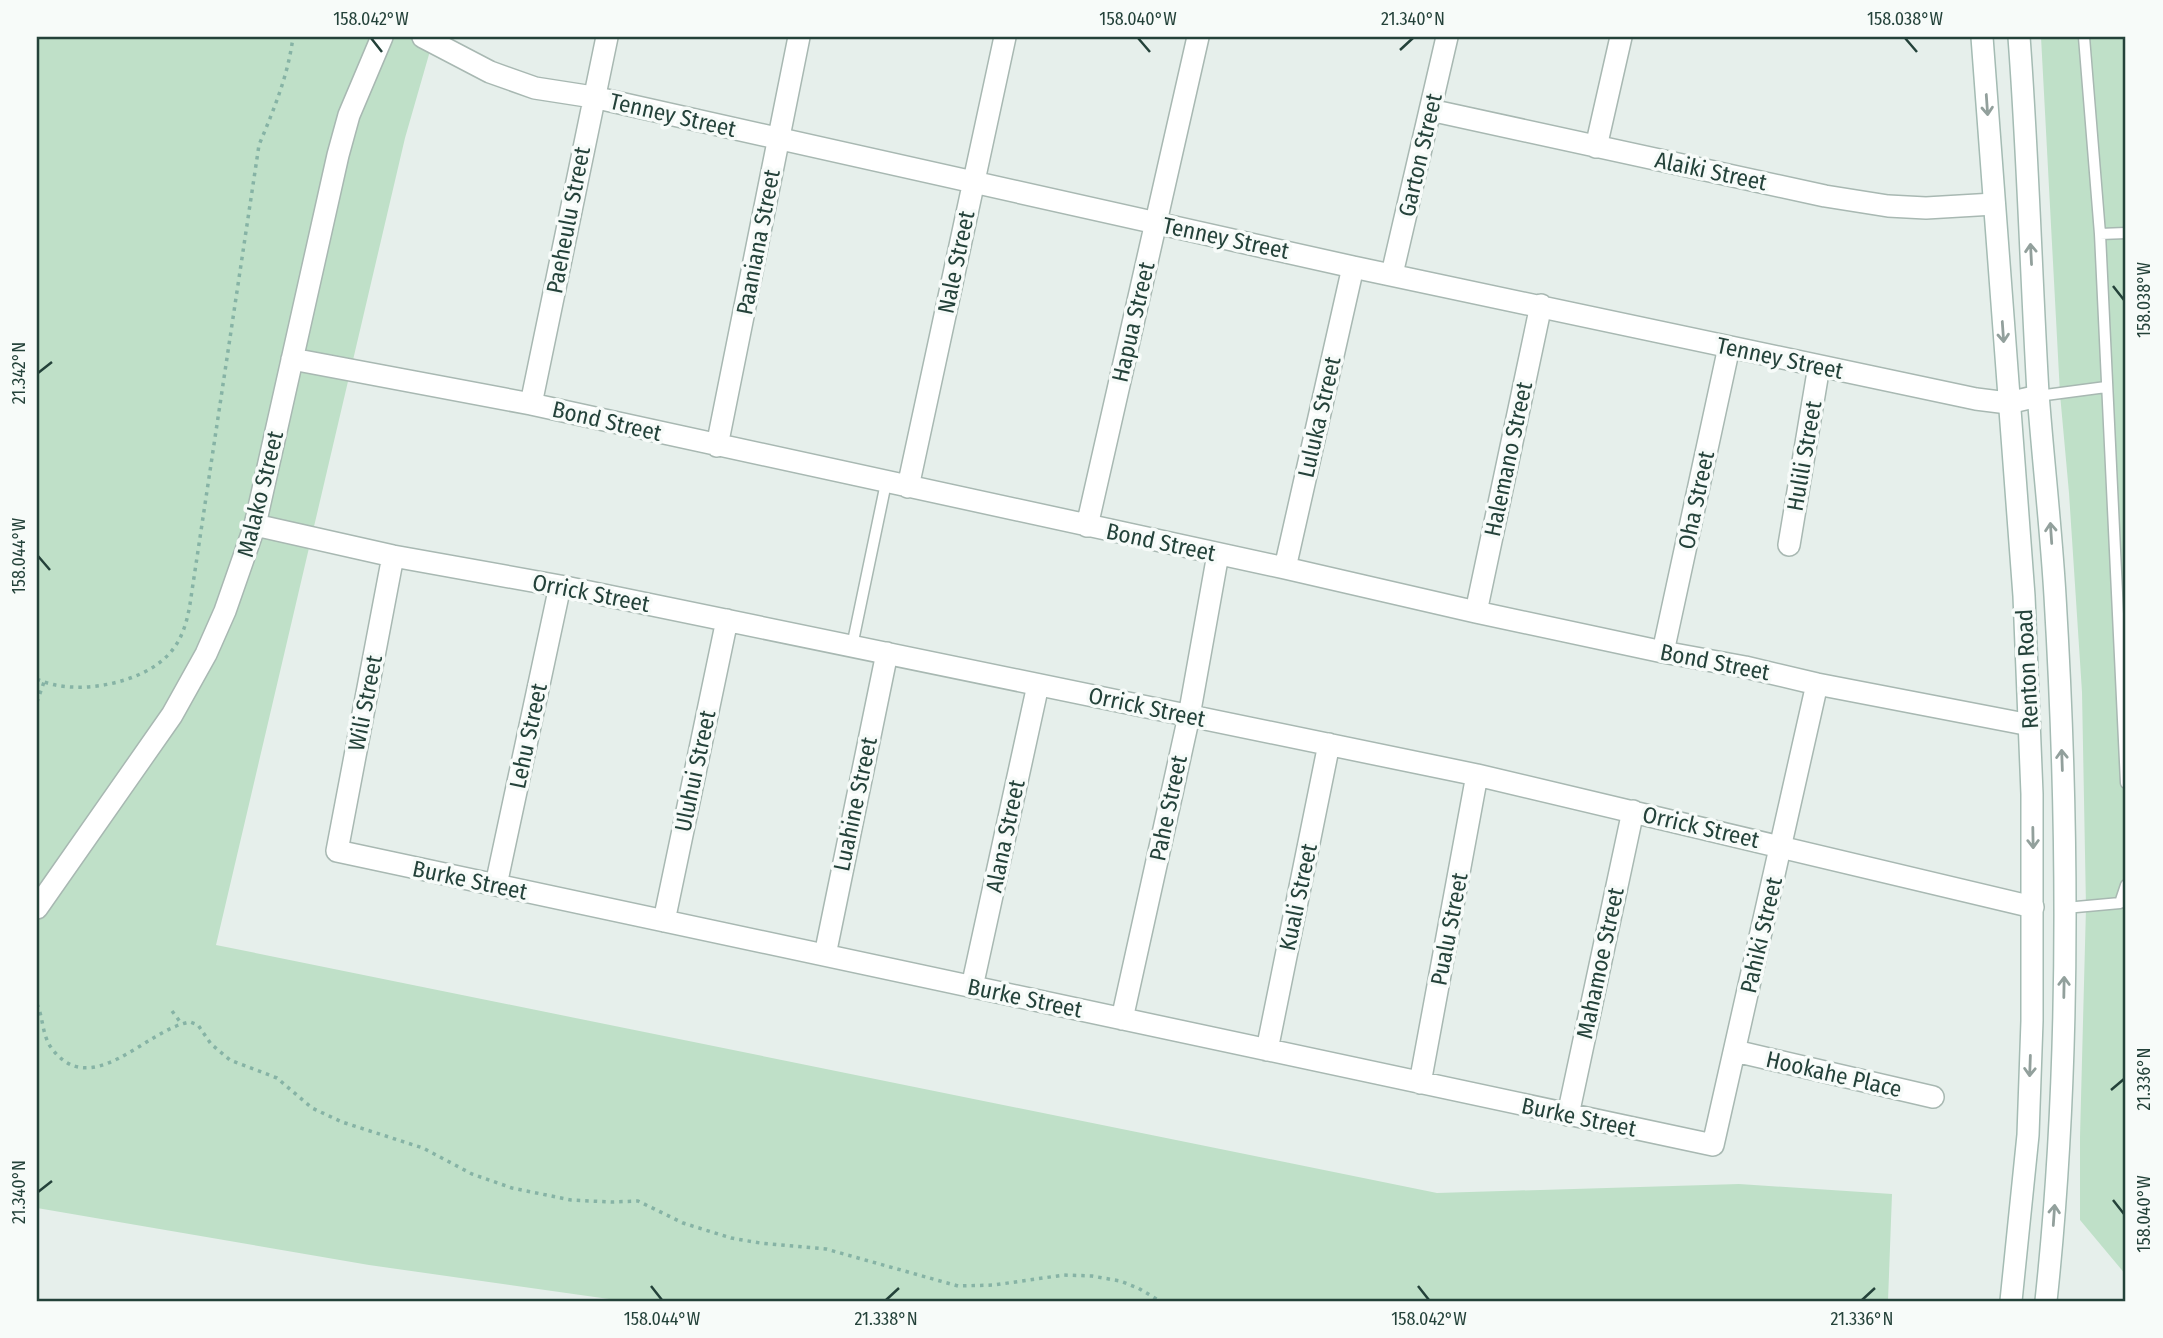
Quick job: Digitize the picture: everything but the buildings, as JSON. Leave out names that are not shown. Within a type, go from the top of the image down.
[{"type":"street","name":"Malako Street","points":[[37,908],[144,757],[189,687],[225,611],[256,525],[338,155],[349,115],[382,37]]},
{"type":"street","name":"Tenney Street","points":[[423,37],[490,72],[535,88],[593,97],[1353,267],[1976,399],[2008,403],[2038,396]]},
{"type":"street","name":"Paeheulu Street","points":[[531,404],[607,37]]},
{"type":"street","name":"Paaniana Street","points":[[717,446],[799,37]]},
{"type":"street","name":"Nale Street","points":[[908,487],[1005,37]]},
{"type":"street","name":"Hapua Street","points":[[1087,526],[1198,37]]},
{"type":"street","name":"Garton Street","points":[[1392,274],[1447,37]]},
{"type":"street","points":[[1597,147],[1621,37]]},
{"type":"street","name":"Renton Road","points":[[1982,37],[2024,596],[2030,725],[2034,907],[2028,1135],[2012,1291]]},
{"type":"street","name":"Renton Road","points":[[2019,37],[2038,396],[2055,594],[2063,793],[2065,908],[2059,1137],[2047,1292]]},
{"type":"street","name":"Alaiki Street","points":[[1430,110],[1825,196],[1888,206],[1926,208],[1994,204]]},
{"type":"street","name":"Luluka Street","points":[[1285,568],[1353,267]]},
{"type":"street","name":"Halemano Street","points":[[1476,612],[1541,305]]},
{"type":"street","name":"Oha Street","points":[[1663,652],[1729,347]]},
{"type":"street","name":"Bond Street","points":[[292,359],[531,404],[1476,612],[1816,684],[2030,725]]},
{"type":"street","name":"Hulili Street","points":[[1788,545],[1819,366]]},
{"type":"street","name":"Orrick Street","points":[[256,525],[393,556],[560,586],[1477,775],[2034,907]]},
{"type":"street","name":"Pahe Street","points":[[1122,1019],[1189,716],[1218,554]]},
{"type":"street","name":"Wili Street","points":[[337,851],[393,556]]},
{"type":"street","name":"Lehu Street","points":[[496,885],[560,586]]},
{"type":"street","name":"Uluhui Street","points":[[664,921],[727,621]]},
{"type":"street","name":"Luahine Street","points":[[825,955],[887,653]]},
{"type":"street","name":"Pahiki Street","points":[[1713,1145],[1782,846],[1816,684]]},
{"type":"street","name":"Alana Street","points":[[972,987],[1038,685]]},
{"type":"street","name":"Kuali Street","points":[[1267,1050],[1329,744]]},
{"type":"street","name":"Pualu Street","points":[[1420,1083],[1477,775]]},
{"type":"street","name":"Mahamoe Street","points":[[1568,1115],[1633,811]]},
{"type":"street","name":"Burke Street","points":[[337,851],[1713,1145]]},
{"type":"street","name":"Hookahe Place","points":[[1735,1051],[1933,1097]]},
{"type":"street","points":[[2012,1291],[2047,1292]]},
{"type":"lane","points":[[2084,37],[2099,234],[2126,783]]},
{"type":"lane","points":[[2099,234],[2126,233]]},
{"type":"lane","points":[[2038,396],[2106,387]]},
{"type":"lane","points":[[852,646],[886,483]]},
{"type":"lane","points":[[2065,908],[2120,903],[2126,885]]},
{"type":"path","points":[[37,679],[77,687],[121,682],[141,675],[158,664],[170,653],[181,636],[190,604],[259,145],[281,94],[288,71],[293,37]]},
{"type":"path","points":[[37,702],[44,682]]},
{"type":"path","points":[[37,1004],[45,1036],[51,1047],[79,1068],[101,1066],[181,1023],[191,1022],[198,1025],[219,1053],[241,1065],[277,1078],[300,1100],[319,1112],[342,1122],[423,1147],[472,1174],[512,1188],[571,1200],[638,1201],[683,1223],[731,1238],[760,1244],[825,1249],[958,1286],[994,1285],[1064,1275],[1092,1276],[1120,1281],[1160,1301]]},
{"type":"path","points":[[172,1011],[181,1023]]},
{"type":"green space","points":[[37,37],[434,37],[405,138],[216,945],[1437,1193],[1739,1184],[1892,1194],[1888,1301],[623,1301],[369,1265],[37,1208]]},
{"type":"green space","points":[[2041,37],[2126,37],[2126,1275],[2080,1220],[2086,907],[2082,692],[2060,394]]}]
